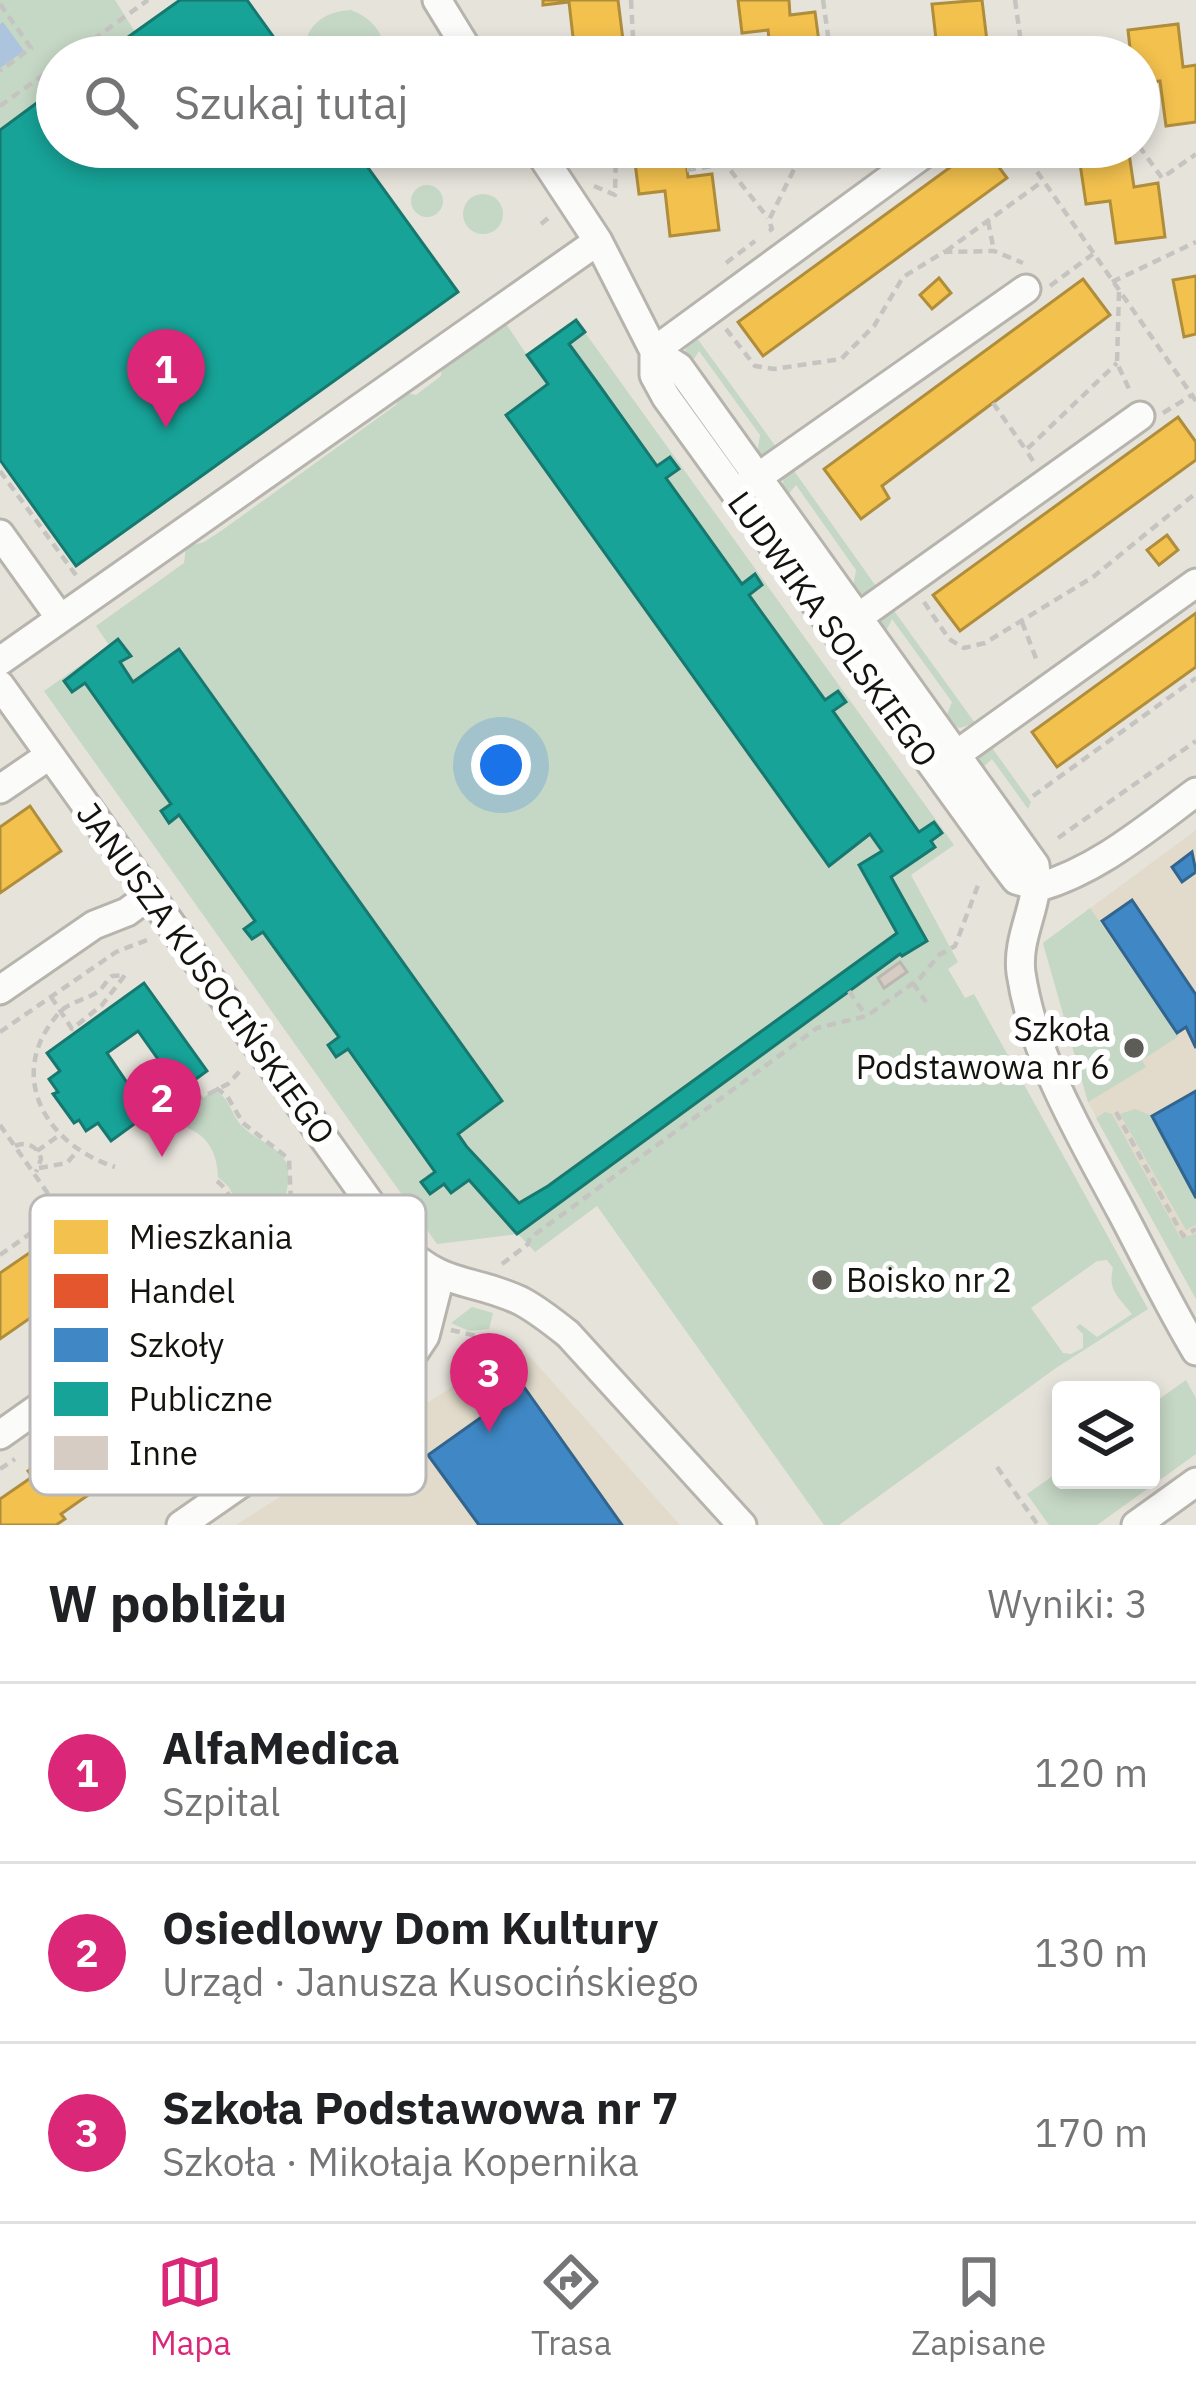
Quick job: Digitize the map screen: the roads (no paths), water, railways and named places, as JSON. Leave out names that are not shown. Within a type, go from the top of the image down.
[{"type":"street","points":[[437,0],[459,36]]},
{"type":"street","name":"LUDWIKA SOLSKIEGO","points":[[550,168],[598,241],[654,351],[679,367],[747,485],[947,762],[1035,865],[1039,887]]},
{"type":"street","points":[[654,351],[904,168]]},
{"type":"street","points":[[0,661],[91,596],[165,560],[598,241]]},
{"type":"street","points":[[747,485],[1036,279]]},
{"type":"street","points":[[848,625],[1141,416]]},
{"type":"street","points":[[0,534],[60,618]]},
{"type":"street","points":[[947,762],[1196,583]]},
{"type":"street","name":"JANUSZA KUSOCIŃSKIEGO","points":[[0,686],[364,1195]]},
{"type":"street","points":[[0,789],[50,755]]},
{"type":"street","points":[[1196,792],[1117,850],[1069,878],[1039,887],[1019,955],[1032,1021],[1061,1099],[1196,1351]]},
{"type":"street","points":[[0,990],[94,925],[127,912],[150,895]]},
{"type":"street","name":"JANUSZA KUSOCIŃSKIEGO","points":[[426,1266],[440,1277],[507,1296],[547,1316],[742,1525]]},
{"type":"street","points":[[426,1332],[440,1277]]},
{"type":"street","points":[[0,1435],[30,1411]]},
{"type":"street","points":[[1136,1525],[1196,1482]]},
{"type":"street","points":[[181,1525],[224,1495]]},
{"type":"water","points":[[0,24],[24,51],[0,68]]},
{"type":"place","name":"AlfaMedica","points":[[166,428]]},
{"type":"place","name":"Szkoła Podstawowa nr 6","points":[[1134,1048]]},
{"type":"place","name":"Osiedlowy Dom Kultury","points":[[162,1157]]},
{"type":"place","name":"Boisko nr 2","points":[[822,1280]]},
{"type":"place","name":"Szkoła Podstawowa nr 7","points":[[489,1432]]}]
